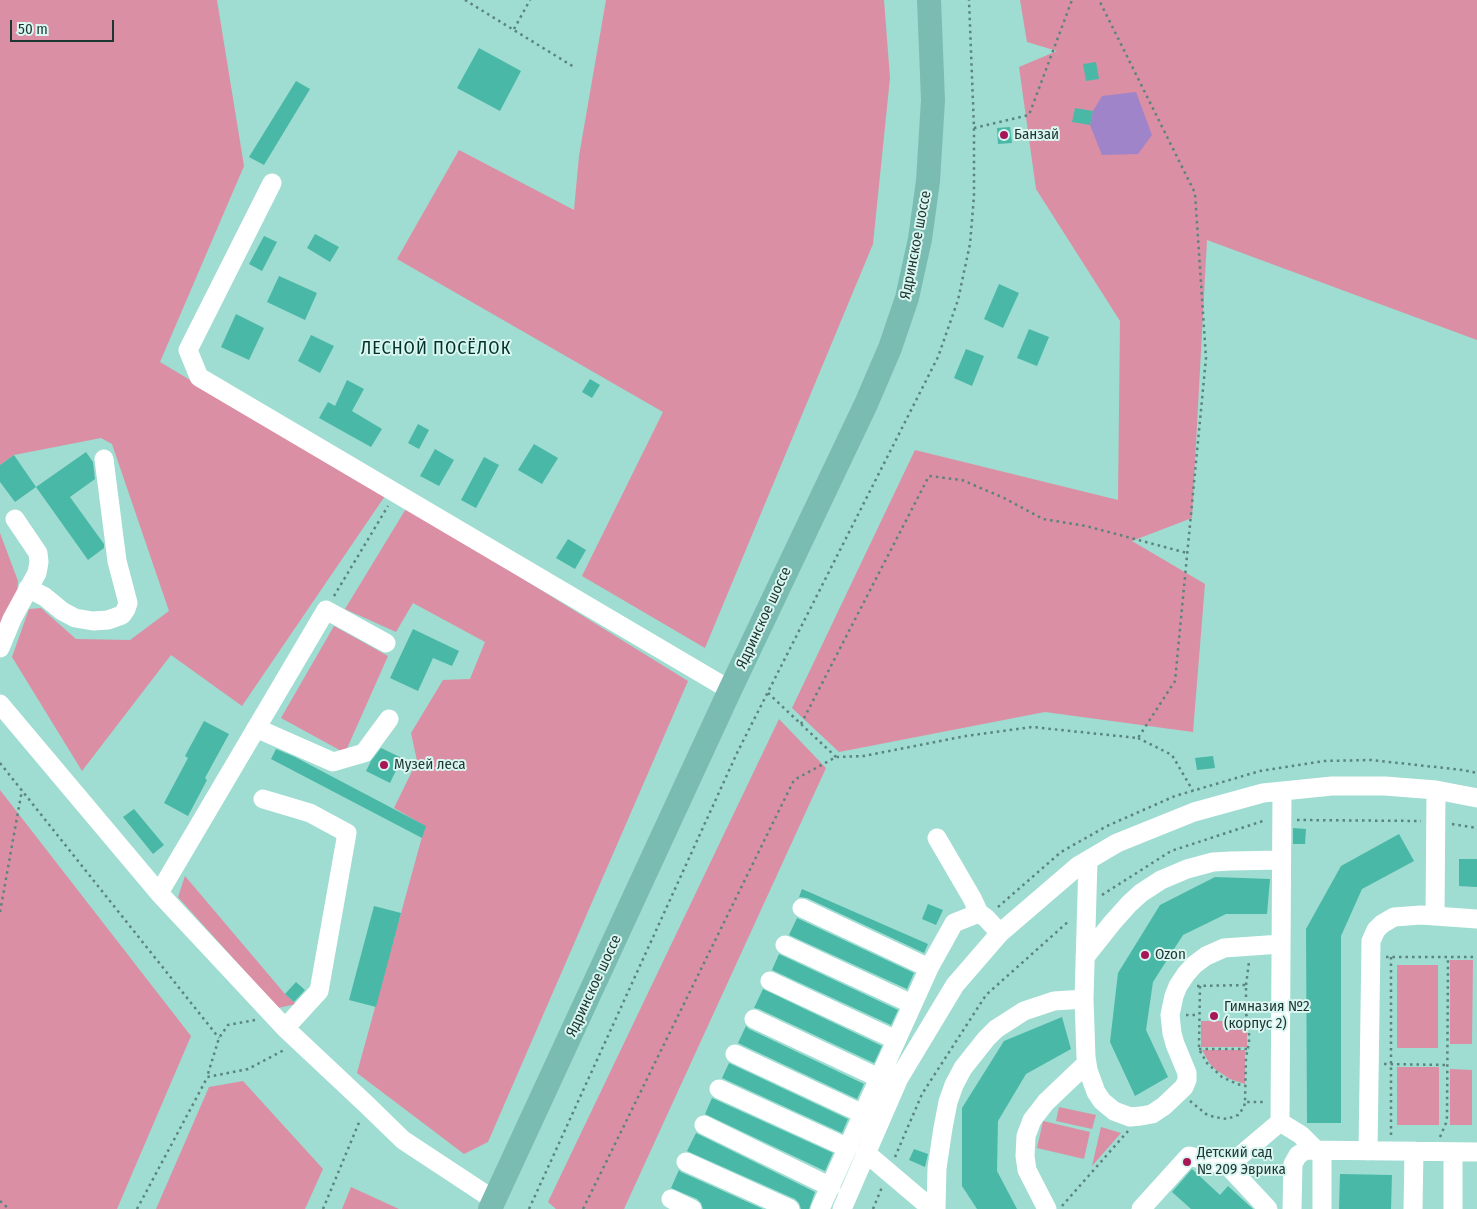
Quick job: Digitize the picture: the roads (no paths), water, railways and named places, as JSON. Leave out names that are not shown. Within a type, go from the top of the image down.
[{"type":"main road","name":"Ядринское шоссе","points":[[492,1205],[730,690],[866,404],[890,348],[907,298],[920,239],[928,181],[933,100],[930,0]]},
{"type":"street","points":[[272,183],[188,350],[199,377],[730,690]]},
{"type":"street","points":[[28,588],[45,597],[62,611],[75,618],[93,621],[108,620],[122,615],[126,609],[128,602],[117,561],[104,459]]},
{"type":"street","points":[[0,648],[12,619],[37,573],[39,562],[38,553],[15,519]]},
{"type":"street","points":[[158,892],[326,610],[386,643]]},
{"type":"street","points":[[0,704],[158,892],[279,1022],[403,1140],[492,1205]]},
{"type":"street","points":[[256,728],[333,762],[364,753],[390,719]]},
{"type":"street","points":[[820,1209],[831,1186],[857,1151],[955,985],[1000,932],[1078,866],[1117,844],[1194,812],[1264,793],[1332,786],[1385,786],[1436,790],[1477,798]]},
{"type":"street","points":[[1435,916],[1436,790]]},
{"type":"street","points":[[1228,1166],[1280,1122],[1282,791]]},
{"type":"street","points":[[263,800],[310,813],[347,834],[319,991],[279,1022]]},
{"type":"street","points":[[937,838],[979,913],[1000,932]]},
{"type":"street","points":[[1088,860],[1084,999],[1086,1063],[1096,1092],[1102,1101],[1122,1115],[1142,1116],[1158,1111],[1186,1083],[1187,1073],[1175,1044],[1170,1019],[1178,986],[1194,965],[1206,956],[1224,948],[1281,944]]},
{"type":"street","points":[[1085,958],[1129,904],[1161,880],[1187,869],[1213,862],[1281,860]]},
{"type":"street","points":[[802,908],[930,968]]},
{"type":"street","points":[[842,1209],[857,1151],[863,1114],[912,1004],[954,923],[979,913]]},
{"type":"street","points":[[1368,1151],[1371,941],[1376,930],[1394,917],[1435,916],[1477,919]]},
{"type":"street","points":[[785,945],[912,1004]]},
{"type":"street","points":[[770,981],[896,1040]]},
{"type":"street","points":[[934,1209],[937,1168],[948,1102],[964,1068],[986,1039],[1009,1020],[1037,1006],[1054,1001],[1084,999]]},
{"type":"street","points":[[754,1019],[879,1078]]},
{"type":"street","points":[[735,1054],[863,1114]]},
{"type":"street","points":[[1047,1209],[1027,1170],[1025,1156],[1026,1136],[1032,1120],[1046,1102],[1086,1063]]},
{"type":"street","points":[[719,1090],[857,1151],[889,1172],[934,1209]]},
{"type":"street","points":[[1280,1122],[1319,1150],[1322,1209]]},
{"type":"street","points":[[704,1125],[831,1186]]},
{"type":"street","points":[[1292,1209],[1293,1164],[1301,1152],[1306,1150],[1477,1152]]},
{"type":"street","points":[[1414,1151],[1414,1209]]},
{"type":"street","points":[[1446,1152],[1452,1209]]},
{"type":"street","points":[[1141,1209],[1189,1156],[1228,1166],[1268,1209]]},
{"type":"street","points":[[686,1162],[790,1209]]},
{"type":"street","points":[[671,1199],[692,1209]]},
{"type":"place","name":"Банзай","points":[[1004,135]]},
{"type":"place","name":"Музей леса","points":[[384,765]]},
{"type":"place","name":"Ozon","points":[[1145,955]]},
{"type":"place","name":"Гимназия №2 (корпус 2)","points":[[1214,1016]]},
{"type":"place","name":"Детский сад № 209 Эврика","points":[[1187,1162]]},
{"type":"district","name":"ЛЕСНОЙ ПОСЁЛОК","points":[[436,349]]}]
